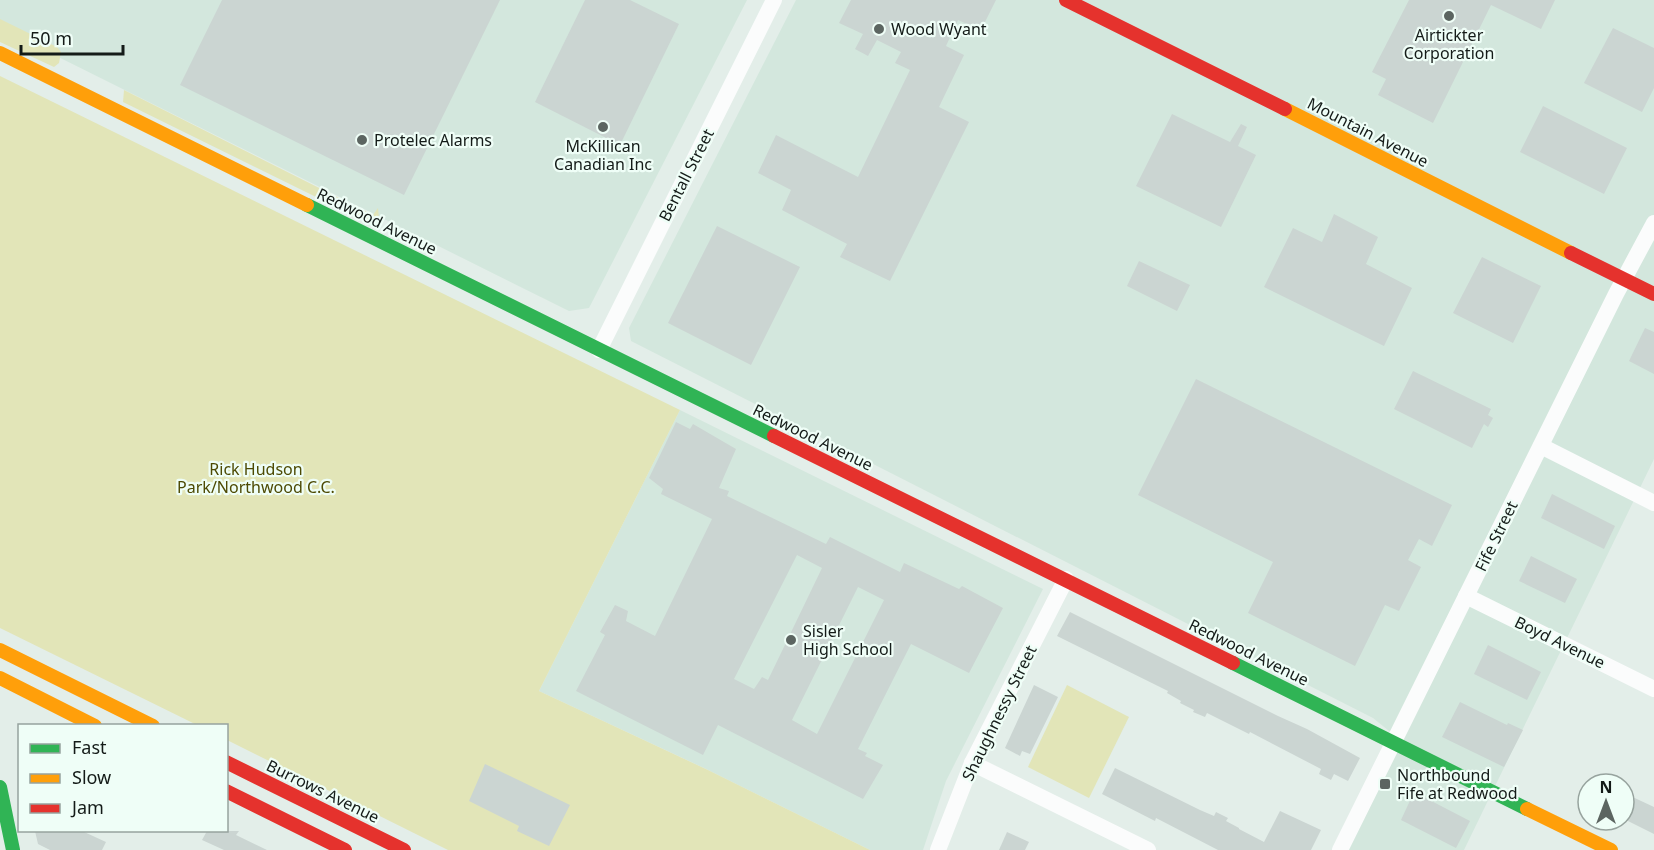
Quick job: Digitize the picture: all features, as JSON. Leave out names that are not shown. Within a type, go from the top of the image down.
[{"type":"street","name":"Bentall Street","points":[[599,350],[774,0]]},
{"type":"street","name":"Mountain Avenue","points":[[1066,0],[1654,294]]},
{"type":"street","name":"Redwood Avenue","points":[[0,52],[1611,850]]},
{"type":"street","name":"Fife Street","points":[[1340,850],[1616,294],[1654,223]]},
{"type":"street","points":[[1541,446],[1654,503]]},
{"type":"street","name":"Shaughnessy Street","points":[[938,850],[972,763],[1066,579]]},
{"type":"street","name":"Boyd Avenue","points":[[1466,596],[1654,689]]},
{"type":"street","points":[[0,650],[149,724]]},
{"type":"street","points":[[0,678],[91,724]]},
{"type":"street","name":"Burrows Avenue","points":[[228,763],[404,850]]},
{"type":"street","points":[[972,763],[1148,850]]},
{"type":"street","points":[[0,787],[13,850]]},
{"type":"street","points":[[228,792],[345,850]]},
{"type":"shaded area","points":[[0,0],[747,0],[589,308],[569,311],[0,28]]},
{"type":"shaded area","points":[[796,0],[1654,0],[1654,459],[1464,850],[1344,850],[1399,739],[1373,718],[631,341],[629,328]]},
{"type":"shaded area","name":"Sisler High School","points":[[680,410],[1043,589],[946,781],[923,850],[870,850],[704,768],[539,691]]},
{"type":"green space","points":[[0,19],[57,47],[61,52],[59,63],[54,67],[0,42]]},
{"type":"green space","name":"Rick Hudson Park/Northwood C.C.","points":[[0,76],[680,410],[539,691],[708,770],[870,850],[448,850],[228,740],[228,724],[195,724],[0,628]]},
{"type":"green space","points":[[124,90],[373,215],[378,208],[379,219],[373,225],[123,102]]},
{"type":"green space","points":[[1067,685],[1129,717],[1089,798],[1028,767]]},
{"type":"building","name":"Protelec Alarms","points":[[222,0],[500,0],[404,195],[180,85]]},
{"type":"building","points":[[585,0],[630,0],[679,24],[620,145],[535,102]]},
{"type":"building","points":[[851,0],[996,0],[981,30],[958,20],[946,46],[964,55],[939,107],[969,122],[890,281],[840,257],[847,244],[782,210],[791,190],[758,173],[776,135],[858,177],[910,70],[895,63],[901,52],[877,40],[868,56],[855,49],[863,34],[839,23]]},
{"type":"building","points":[[1409,0],[1555,0],[1541,29],[1491,5],[1433,123],[1378,95],[1386,79],[1372,72]]},
{"type":"building","points":[[1613,28],[1654,48],[1654,88],[1642,112],[1584,83]]},
{"type":"building","points":[[1543,106],[1627,148],[1604,194],[1520,152]]},
{"type":"building","points":[[1172,114],[1230,142],[1241,124],[1247,127],[1238,146],[1256,155],[1221,227],[1136,186]]},
{"type":"building","points":[[1334,214],[1378,237],[1366,264],[1412,288],[1384,346],[1264,287],[1293,228],[1322,242]]},
{"type":"building","points":[[717,226],[800,267],[751,365],[668,323]]},
{"type":"building","points":[[1482,257],[1541,286],[1513,343],[1453,313]]},
{"type":"building","points":[[1139,261],[1190,285],[1177,311],[1127,286]]},
{"type":"building","points":[[1645,328],[1654,332],[1654,374],[1629,361]]},
{"type":"building","points":[[1413,371],[1491,409],[1488,415],[1493,418],[1488,427],[1484,424],[1472,448],[1394,409]]},
{"type":"building","points":[[1196,379],[1452,505],[1432,546],[1419,539],[1408,560],[1421,567],[1399,611],[1385,605],[1355,666],[1248,613],[1273,562],[1138,495]]},
{"type":"building","points":[[676,422],[690,429],[693,424],[736,449],[719,488],[729,491],[727,496],[826,544],[830,537],[900,572],[904,563],[959,589],[962,586],[1003,608],[969,673],[911,644],[858,749],[867,753],[865,756],[883,765],[863,799],[718,725],[703,755],[576,691],[605,635],[600,632],[615,605],[628,611],[626,621],[655,636],[712,519],[661,494],[663,489],[649,478]],"holes":[[[797,555],[822,568],[768,680],[762,677],[754,689],[734,679]],[[858,587],[884,600],[817,734],[792,720]]]},
{"type":"building","points":[[1552,494],[1615,526],[1604,549],[1541,518]]},
{"type":"building","points":[[1531,556],[1577,579],[1565,603],[1519,581]]},
{"type":"building","points":[[1070,612],[1307,729],[1360,758],[1348,781],[1334,774],[1331,780],[1319,774],[1321,769],[1250,732],[1249,734],[1207,713],[1205,717],[1193,712],[1194,710],[1167,693],[1168,691],[1057,636]]},
{"type":"building","points":[[1488,645],[1541,672],[1527,700],[1474,674]]},
{"type":"building","points":[[1034,685],[1058,697],[1030,754],[1022,751],[1020,756],[1005,748]]},
{"type":"building","points":[[1460,702],[1507,725],[1508,723],[1523,730],[1504,767],[1442,737]]},
{"type":"building","points":[[485,764],[570,805],[549,846],[517,831],[519,826],[469,801]]},
{"type":"building","points":[[1115,768],[1200,810],[1214,816],[1216,812],[1228,818],[1226,821],[1264,842],[1280,811],[1321,830],[1311,850],[1218,850],[1156,818],[1155,821],[1102,794]]},
{"type":"building","points":[[1414,792],[1470,821],[1456,848],[1401,820]]},
{"type":"building","points":[[1636,799],[1654,807],[1654,834],[1636,825]]},
{"type":"building","points":[[239,831],[236,835],[267,850],[224,850],[202,840],[206,832]]},
{"type":"building","points":[[35,832],[84,832],[106,842],[102,850],[50,850],[38,844]]},
{"type":"building","points":[[1007,832],[1029,842],[1025,850],[999,850]]},
{"type":"traffic: fast","points":[[307,205],[774,436]]},
{"type":"traffic: fast","points":[[1233,663],[1527,809]]},
{"type":"traffic: fast","points":[[0,787],[13,850]]},
{"type":"traffic: slow","points":[[0,53],[307,205]]},
{"type":"traffic: slow","points":[[1285,109],[1571,253]]},
{"type":"traffic: slow","points":[[0,650],[149,724]]},
{"type":"traffic: slow","points":[[0,678],[91,724]]},
{"type":"traffic: slow","points":[[1527,809],[1611,850]]},
{"type":"traffic: jam","points":[[1066,0],[1285,109]]},
{"type":"traffic: jam","points":[[1571,253],[1654,294]]},
{"type":"traffic: jam","points":[[774,436],[1233,663]]},
{"type":"traffic: jam","points":[[228,763],[404,850]]},
{"type":"traffic: jam","points":[[228,792],[345,850]]},
{"type":"place","name":"Airtickter Corporation","points":[[1449,16]]},
{"type":"place","name":"Wood Wyant","points":[[879,29]]},
{"type":"place","name":"McKillican Canadian Inc","points":[[603,127]]},
{"type":"place","name":"Protelec Alarms","points":[[362,140]]},
{"type":"place","name":"Sisler High School","points":[[791,640]]},
{"type":"place","name":"Northbound Fife at Redwood","points":[[1385,784]]}]
